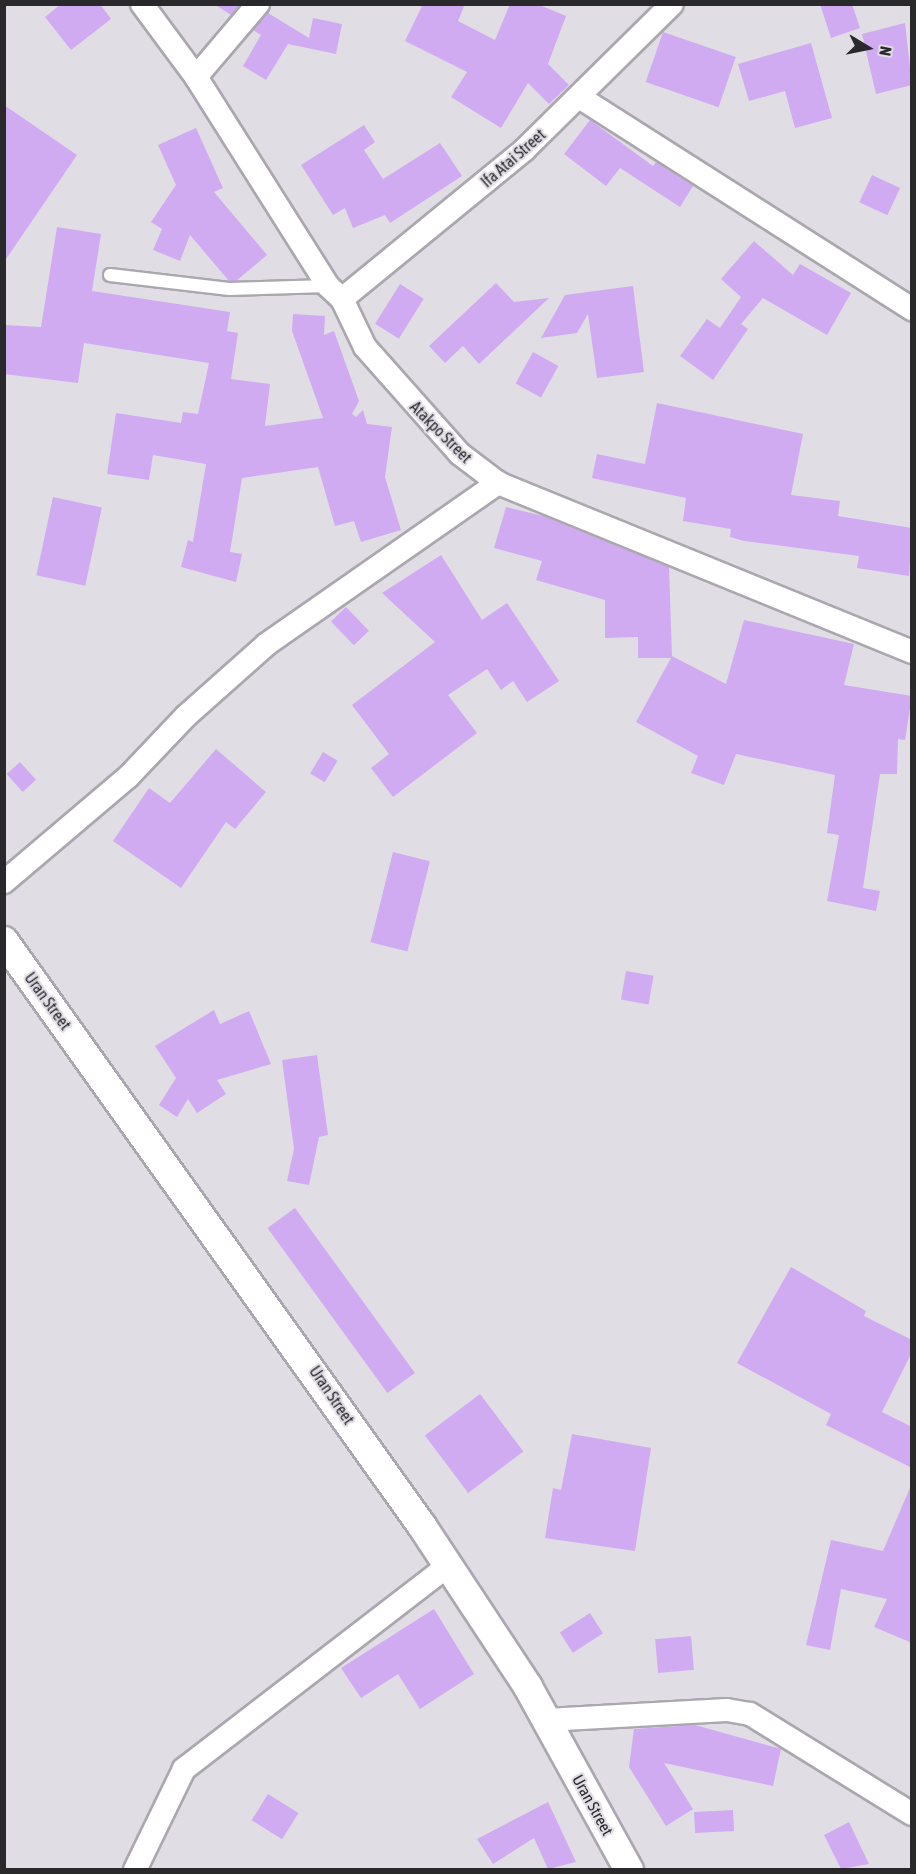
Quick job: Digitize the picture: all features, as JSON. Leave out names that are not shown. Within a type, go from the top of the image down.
[{"type":"street","name":"Atakpo Street","points":[[142,4],[196,77],[335,293],[364,346],[405,396],[460,454],[498,483],[912,652]]},
{"type":"street","points":[[196,77],[258,4]]},
{"type":"street","name":"Ifa Atai Street","points":[[335,293],[525,149],[672,4]]},
{"type":"street","points":[[579,97],[912,309]]},
{"type":"street","points":[[4,882],[128,777],[186,716],[267,644],[498,483]]},
{"type":"street","name":"Uran Street","points":[[4,940],[293,1338],[448,1566],[546,1720],[629,1869]]},
{"type":"street","points":[[135,1869],[184,1769],[448,1566]]},
{"type":"street","points":[[546,1720],[727,1710],[750,1714],[912,1814]]},
{"type":"lane","points":[[110,275],[230,289],[335,293]]},
{"type":"building","points":[[61,4],[100,4],[111,19],[71,50],[45,17]]},
{"type":"building","points":[[214,4],[240,4],[231,15]]},
{"type":"building","points":[[423,4],[465,4],[458,21],[495,40],[510,4],[537,4],[566,16],[548,64],[569,85],[549,104],[528,83],[501,128],[451,97],[467,72],[405,41]]},
{"type":"building","points":[[820,4],[852,4],[860,28],[831,38]]},
{"type":"building","points":[[268,13],[309,38],[313,18],[342,24],[336,54],[288,44],[266,80],[243,66],[261,35],[253,30]]},
{"type":"building","points":[[905,23],[912,85],[876,94],[862,34]]},
{"type":"building","points":[[663,32],[736,57],[719,107],[646,82]]},
{"type":"building","points":[[811,43],[832,118],[795,128],[785,91],[749,101],[738,64]]},
{"type":"building","points":[[4,105],[77,155],[4,262]]},
{"type":"building","points":[[590,120],[653,166],[656,162],[693,186],[680,207],[620,168],[606,186],[564,154]]},
{"type":"building","points":[[364,125],[375,142],[364,150],[383,179],[440,143],[462,176],[390,223],[385,215],[353,228],[345,208],[333,215],[301,165]]},
{"type":"building","points":[[196,128],[223,188],[214,192],[267,255],[236,281],[229,281],[190,235],[180,261],[153,250],[162,229],[151,222],[176,185],[158,145]]},
{"type":"building","points":[[872,175],[900,188],[887,215],[859,202]]},
{"type":"building","points":[[57,227],[101,234],[92,291],[230,312],[227,331],[238,333],[231,379],[270,384],[265,426],[323,418],[292,331],[293,314],[325,316],[324,335],[334,331],[359,401],[352,414],[356,417],[363,410],[367,424],[392,427],[385,477],[401,530],[361,542],[354,521],[335,526],[318,467],[242,478],[230,552],[242,554],[236,582],[181,567],[188,540],[193,542],[206,464],[153,455],[149,480],[107,474],[116,413],[181,423],[183,412],[198,414],[209,363],[84,343],[78,383],[4,374],[4,325],[41,327]]},
{"type":"building","points":[[754,241],[793,275],[800,264],[851,293],[827,335],[763,298],[741,324],[748,329],[713,380],[680,356],[707,319],[720,328],[741,297],[721,279]]},
{"type":"building","points":[[496,283],[514,302],[549,298],[479,364],[463,346],[445,363],[429,346]]},
{"type":"building","points":[[400,284],[424,299],[399,339],[375,324]]},
{"type":"building","points":[[633,286],[644,372],[597,378],[588,314],[577,333],[541,338],[565,295]]},
{"type":"building","points":[[533,352],[558,366],[541,398],[516,383]]},
{"type":"building","points":[[657,403],[803,434],[791,495],[840,501],[838,516],[912,528],[909,576],[857,568],[859,556],[744,541],[730,537],[731,529],[683,521],[686,498],[592,478],[597,454],[645,464]]},
{"type":"building","points":[[53,497],[102,507],[85,586],[36,575]]},
{"type":"building","points":[[506,507],[543,516],[669,567],[672,656],[726,684],[744,620],[854,644],[844,685],[912,696],[905,740],[898,739],[897,774],[880,774],[863,888],[880,891],[876,911],[827,901],[839,835],[827,833],[835,775],[736,754],[724,785],[691,773],[698,756],[636,722],[671,658],[638,658],[638,637],[605,638],[605,600],[536,580],[542,561],[494,548]]},
{"type":"building","points":[[441,555],[482,620],[507,603],[559,681],[527,702],[513,681],[501,690],[487,669],[448,695],[477,733],[393,797],[371,768],[389,754],[352,705],[435,642],[382,593]]},
{"type":"building","points":[[346,607],[369,631],[354,645],[331,622]]},
{"type":"building","points":[[216,749],[266,792],[235,829],[226,822],[181,888],[113,841],[149,788],[170,803]]},
{"type":"building","points":[[323,752],[338,761],[325,782],[310,773]]},
{"type":"building","points":[[20,762],[36,780],[23,792],[7,774]]},
{"type":"building","points":[[393,852],[430,861],[407,951],[371,942]]},
{"type":"building","points":[[626,971],[654,976],[649,1004],[621,1000]]},
{"type":"building","points":[[214,1010],[220,1024],[249,1011],[271,1064],[217,1080],[226,1094],[197,1113],[188,1099],[177,1117],[159,1105],[176,1078],[155,1046]]},
{"type":"building","points":[[317,1055],[328,1135],[319,1137],[309,1185],[287,1181],[294,1149],[282,1060]]},
{"type":"building","points":[[295,1208],[415,1373],[387,1393],[267,1228]]},
{"type":"building","points":[[791,1267],[866,1311],[864,1316],[912,1340],[912,1352],[882,1412],[912,1427],[912,1468],[826,1425],[831,1414],[737,1363]]},
{"type":"building","points":[[480,1394],[523,1452],[468,1493],[425,1436]]},
{"type":"building","points":[[572,1434],[651,1448],[635,1551],[545,1538],[553,1488],[561,1490]]},
{"type":"building","points":[[912,1483],[912,1643],[874,1627],[887,1599],[841,1589],[830,1650],[806,1645],[831,1540],[883,1551]]},
{"type":"building","points":[[434,1609],[474,1674],[420,1709],[398,1674],[361,1698],[341,1668]]},
{"type":"building","points":[[590,1613],[603,1633],[573,1653],[560,1633]]},
{"type":"building","points":[[691,1636],[694,1670],[658,1673],[655,1639]]},
{"type":"building","points":[[695,1725],[781,1749],[773,1786],[664,1763],[693,1809],[666,1826],[629,1767],[634,1729]]},
{"type":"building","points":[[268,1794],[299,1813],[282,1839],[252,1820]]},
{"type":"building","points":[[548,1802],[576,1862],[548,1869],[534,1838],[493,1864],[477,1839]]},
{"type":"building","points":[[733,1810],[734,1831],[695,1833],[694,1812]]},
{"type":"building","points":[[849,1822],[869,1864],[841,1869],[824,1835]]}]
